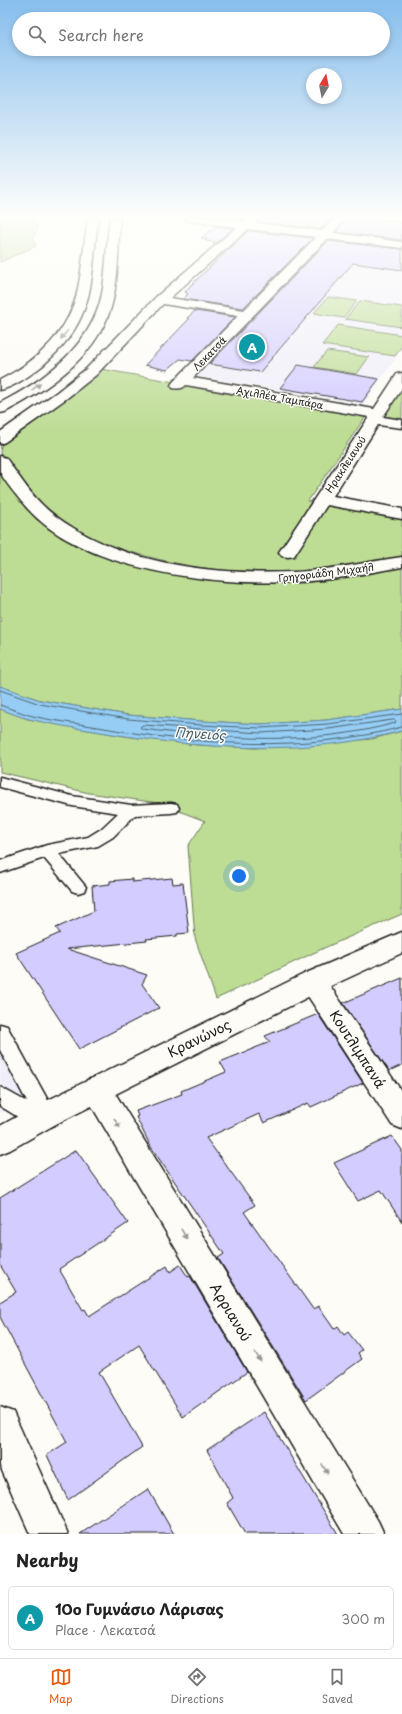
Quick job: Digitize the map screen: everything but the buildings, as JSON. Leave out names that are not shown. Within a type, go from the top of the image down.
[{"type":"main road","points":[[0,386],[32,367],[54,347],[70,328],[78,310],[83,290]]},
{"type":"main road","points":[[1,408],[50,378],[72,360],[95,330],[104,311],[108,290]]},
{"type":"main road","points":[[0,439],[62,395],[91,372],[172,290]]},
{"type":"main road","name":"Λεκατσά","points":[[180,383],[271,290]]},
{"type":"main road","points":[[160,300],[247,314]]},
{"type":"main road","name":"Ηρακλειανού","points":[[288,552],[402,377]]},
{"type":"main road","name":"Αχιλλέα Ταμπάρα","points":[[180,383],[376,417],[402,424]]},
{"type":"main road","name":"Γρηγοριάδη Μιχαήλ","points":[[0,462],[11,478],[38,510],[70,534],[102,549],[161,566],[201,573],[260,578],[318,575],[402,562]]},
{"type":"main road","points":[[323,499],[402,514]]},
{"type":"main road","name":"Κρανώνος","points":[[0,1141],[42,1117],[97,1089],[313,982],[402,942]]},
{"type":"main road","name":"Κουτλιμπανά","points":[[313,982],[402,1116]]},
{"type":"main road","name":"Αρριανού","points":[[97,1089],[365,1534]]},
{"type":"main road","points":[[0,1425],[49,1534]]},
{"type":"lane","points":[[0,782],[72,800],[131,810],[171,808]]},
{"type":"lane","points":[[0,868],[47,851],[92,842],[107,833],[131,810]]},
{"type":"lane","points":[[47,851],[78,887]]},
{"type":"lane","points":[[0,1032],[35,1098],[42,1117]]},
{"type":"lane","points":[[0,1096],[42,1117]]},
{"type":"shaded area","points":[[274,290],[402,290],[402,349],[364,404],[191,375]]},
{"type":"shaded area","points":[[0,1051],[27,1100],[0,1113]]},
{"type":"green space","points":[[328,297],[357,301],[343,318],[314,313]]},
{"type":"green space","points":[[360,301],[402,307],[402,327],[345,319]]},
{"type":"green space","points":[[338,325],[402,335],[402,346],[395,356],[322,345]]},
{"type":"green space","points":[[327,351],[369,357],[357,374],[314,367]]},
{"type":"green space","points":[[101,369],[366,416],[308,501],[402,519],[402,558],[312,571],[268,573],[203,568],[159,560],[105,544],[65,524],[40,503],[26,487],[0,453],[1,445],[4,440]]},
{"type":"green space","points":[[402,387],[402,419],[383,416]]},
{"type":"green space","points":[[0,472],[35,516],[78,544],[233,581],[402,566],[402,709],[327,720],[260,724],[201,721],[128,715],[40,700],[0,686]]},
{"type":"green space","points":[[0,709],[28,719],[125,736],[197,745],[255,748],[372,739],[402,731],[402,914],[324,948],[216,999],[195,938],[188,846],[205,821],[158,803],[89,793],[0,772]]},
{"type":"water","name":"Πηνειός","points":[[0,686],[40,700],[128,715],[201,721],[260,724],[327,720],[402,709],[402,731],[327,745],[251,748],[175,743],[64,726],[22,717],[0,709]]},
{"type":"place","name":"10o Γυμνάσιο Λάρισας","points":[[252,347]]}]
